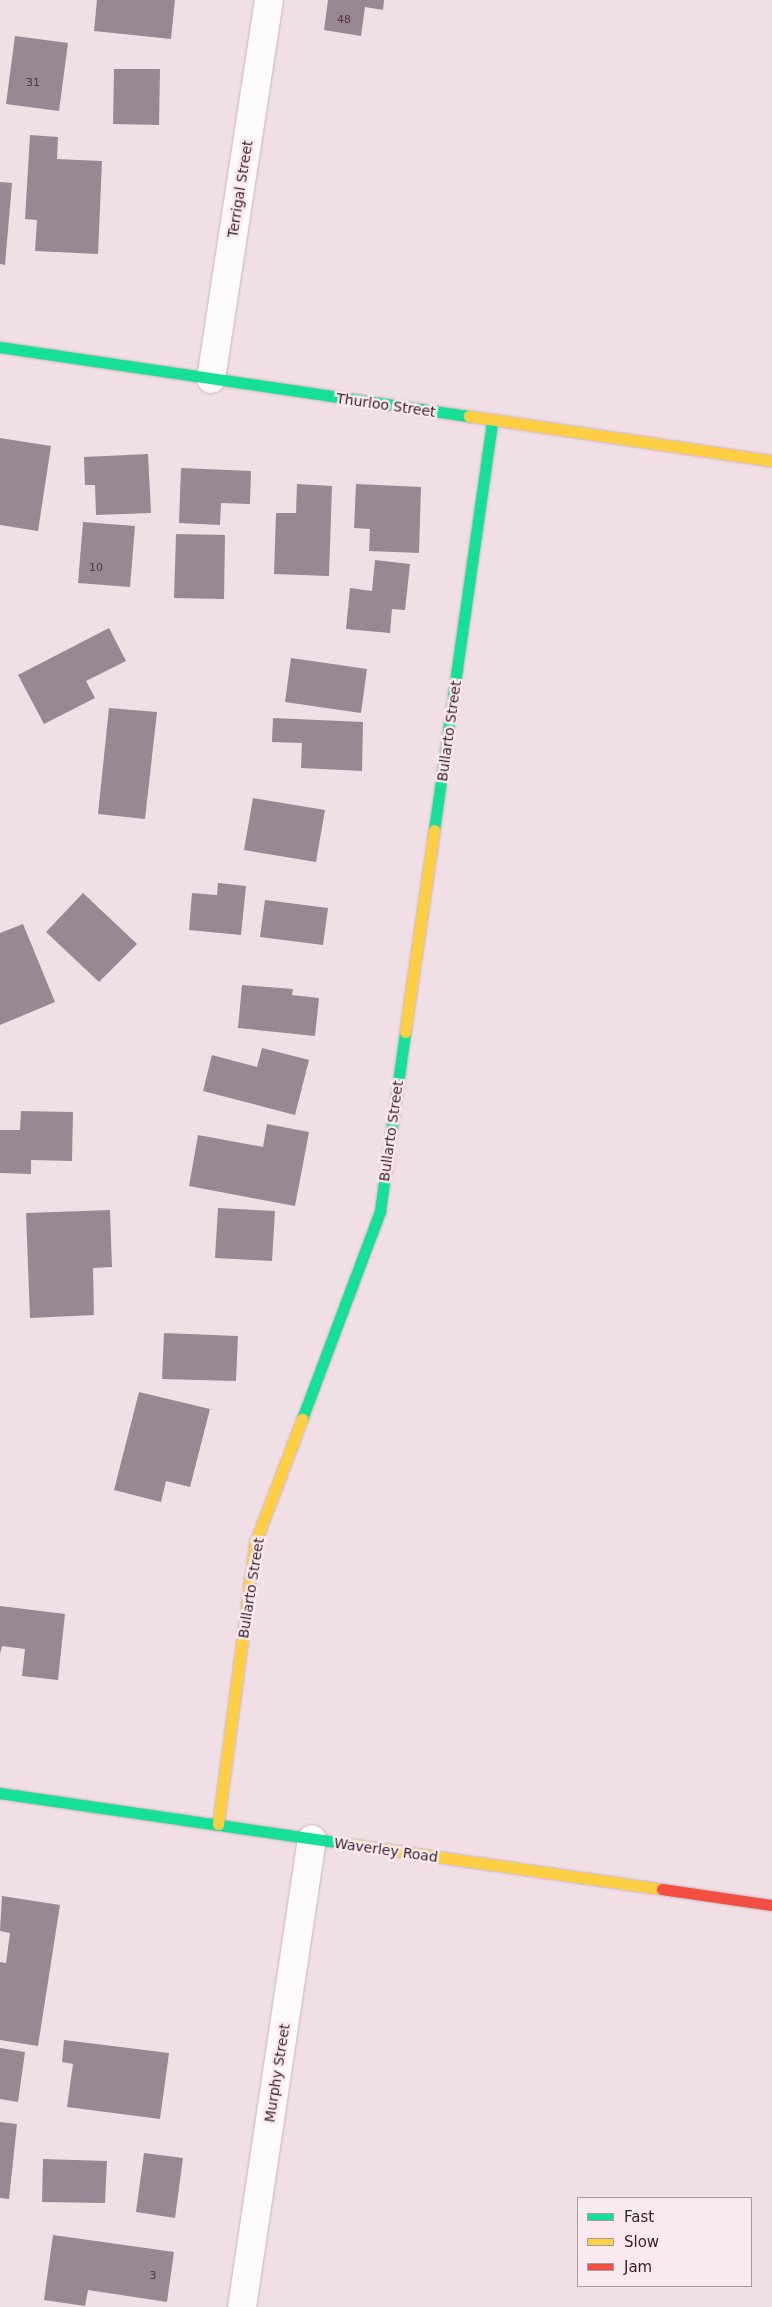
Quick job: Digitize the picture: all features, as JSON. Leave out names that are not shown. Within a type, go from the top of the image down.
[{"type":"street","name":"Terrigal Street","points":[[211,379],[269,0]]},
{"type":"street","name":"Thurloo Street","points":[[0,347],[772,461]]},
{"type":"street","name":"Bullarto Street","points":[[218,1824],[255,1543],[380,1211],[492,420]]},
{"type":"street","name":"Waverley Road","points":[[0,1792],[312,1839],[772,1904]]},
{"type":"street","name":"Murphy Street","points":[[242,2307],[312,1839]]},
{"type":"building","points":[[97,0],[175,0],[171,39],[94,31]]},
{"type":"building","points":[[328,0],[384,0],[383,10],[365,7],[361,36],[324,30]]},
{"type":"building","points":[[15,36],[68,43],[59,111],[6,104]]},
{"type":"building","points":[[114,69],[160,69],[159,125],[113,124]]},
{"type":"building","points":[[30,135],[58,137],[57,159],[102,161],[98,254],[35,251],[37,220],[25,219]]},
{"type":"building","points":[[0,182],[12,183],[5,265],[0,264]]},
{"type":"building","points":[[0,438],[51,446],[38,531],[0,525]]},
{"type":"building","points":[[148,454],[151,513],[96,515],[95,485],[85,485],[84,457]]},
{"type":"building","points":[[181,468],[251,471],[250,504],[221,503],[220,525],[179,523]]},
{"type":"building","points":[[297,484],[332,486],[329,576],[274,574],[276,513],[296,513]]},
{"type":"building","points":[[356,484],[421,487],[419,553],[369,551],[370,529],[354,528]]},
{"type":"building","points":[[83,522],[135,526],[130,587],[78,583]]},
{"type":"building","points":[[176,534],[225,535],[224,599],[174,598]]},
{"type":"building","points":[[375,560],[410,564],[405,610],[392,609],[390,633],[346,629],[350,588],[372,591]]},
{"type":"building","points":[[109,628],[126,661],[86,681],[95,698],[44,724],[18,675]]},
{"type":"building","points":[[291,658],[367,669],[361,713],[285,702]]},
{"type":"building","points":[[109,708],[157,712],[145,819],[98,814]]},
{"type":"building","points":[[273,718],[363,722],[362,771],[301,768],[302,743],[272,742]]},
{"type":"building","points":[[253,798],[325,810],[316,862],[244,850]]},
{"type":"building","points":[[218,883],[246,886],[241,935],[189,930],[192,893],[217,895]]},
{"type":"building","points":[[83,893],[137,944],[99,982],[46,932]]},
{"type":"building","points":[[265,900],[328,908],[323,945],[260,937]]},
{"type":"building","points":[[23,924],[55,1002],[0,1025],[0,933]]},
{"type":"building","points":[[242,985],[293,989],[292,995],[319,998],[315,1036],[238,1028]]},
{"type":"building","points":[[262,1048],[309,1060],[295,1115],[203,1091],[212,1055],[257,1067]]},
{"type":"building","points":[[21,1111],[73,1112],[72,1161],[31,1160],[31,1174],[0,1173],[0,1130],[20,1130]]},
{"type":"building","points":[[267,1124],[309,1132],[295,1206],[189,1186],[198,1135],[263,1147]]},
{"type":"building","points":[[218,1208],[275,1211],[272,1261],[215,1258]]},
{"type":"building","points":[[110,1210],[112,1267],[93,1268],[94,1315],[30,1318],[26,1213]]},
{"type":"building","points":[[164,1333],[238,1336],[236,1381],[162,1379]]},
{"type":"building","points":[[139,1392],[210,1409],[190,1487],[166,1481],[161,1502],[114,1490]]},
{"type":"building","points":[[0,1606],[65,1614],[58,1680],[22,1676],[25,1649],[2,1646],[0,1654]]},
{"type":"building","points":[[2,1896],[60,1905],[38,2046],[0,2040],[0,1962],[6,1963],[10,1933],[0,1931]]},
{"type":"building","points":[[64,2040],[169,2053],[160,2119],[67,2107],[73,2064],[62,2062]]},
{"type":"building","points":[[0,2048],[25,2052],[18,2102],[0,2099]]},
{"type":"building","points":[[0,2122],[17,2124],[9,2199],[0,2198]]},
{"type":"building","points":[[144,2153],[183,2158],[175,2218],[136,2212]]},
{"type":"building","points":[[43,2159],[107,2161],[105,2203],[42,2202]]},
{"type":"building","points":[[53,2235],[174,2252],[167,2302],[88,2290],[85,2306],[44,2300]]},
{"type":"traffic: fast","points":[[0,347],[469,416]]},
{"type":"traffic: fast","points":[[434,830],[492,420]]},
{"type":"traffic: fast","points":[[302,1419],[380,1211],[405,1032]]},
{"type":"traffic: fast","points":[[0,1793],[342,1843]]},
{"type":"traffic: slow","points":[[469,416],[772,461]]},
{"type":"traffic: slow","points":[[405,1032],[434,830]]},
{"type":"traffic: slow","points":[[218,1824],[255,1543],[302,1419]]},
{"type":"traffic: slow","points":[[342,1843],[662,1889]]},
{"type":"traffic: jam","points":[[662,1889],[772,1905]]}]
